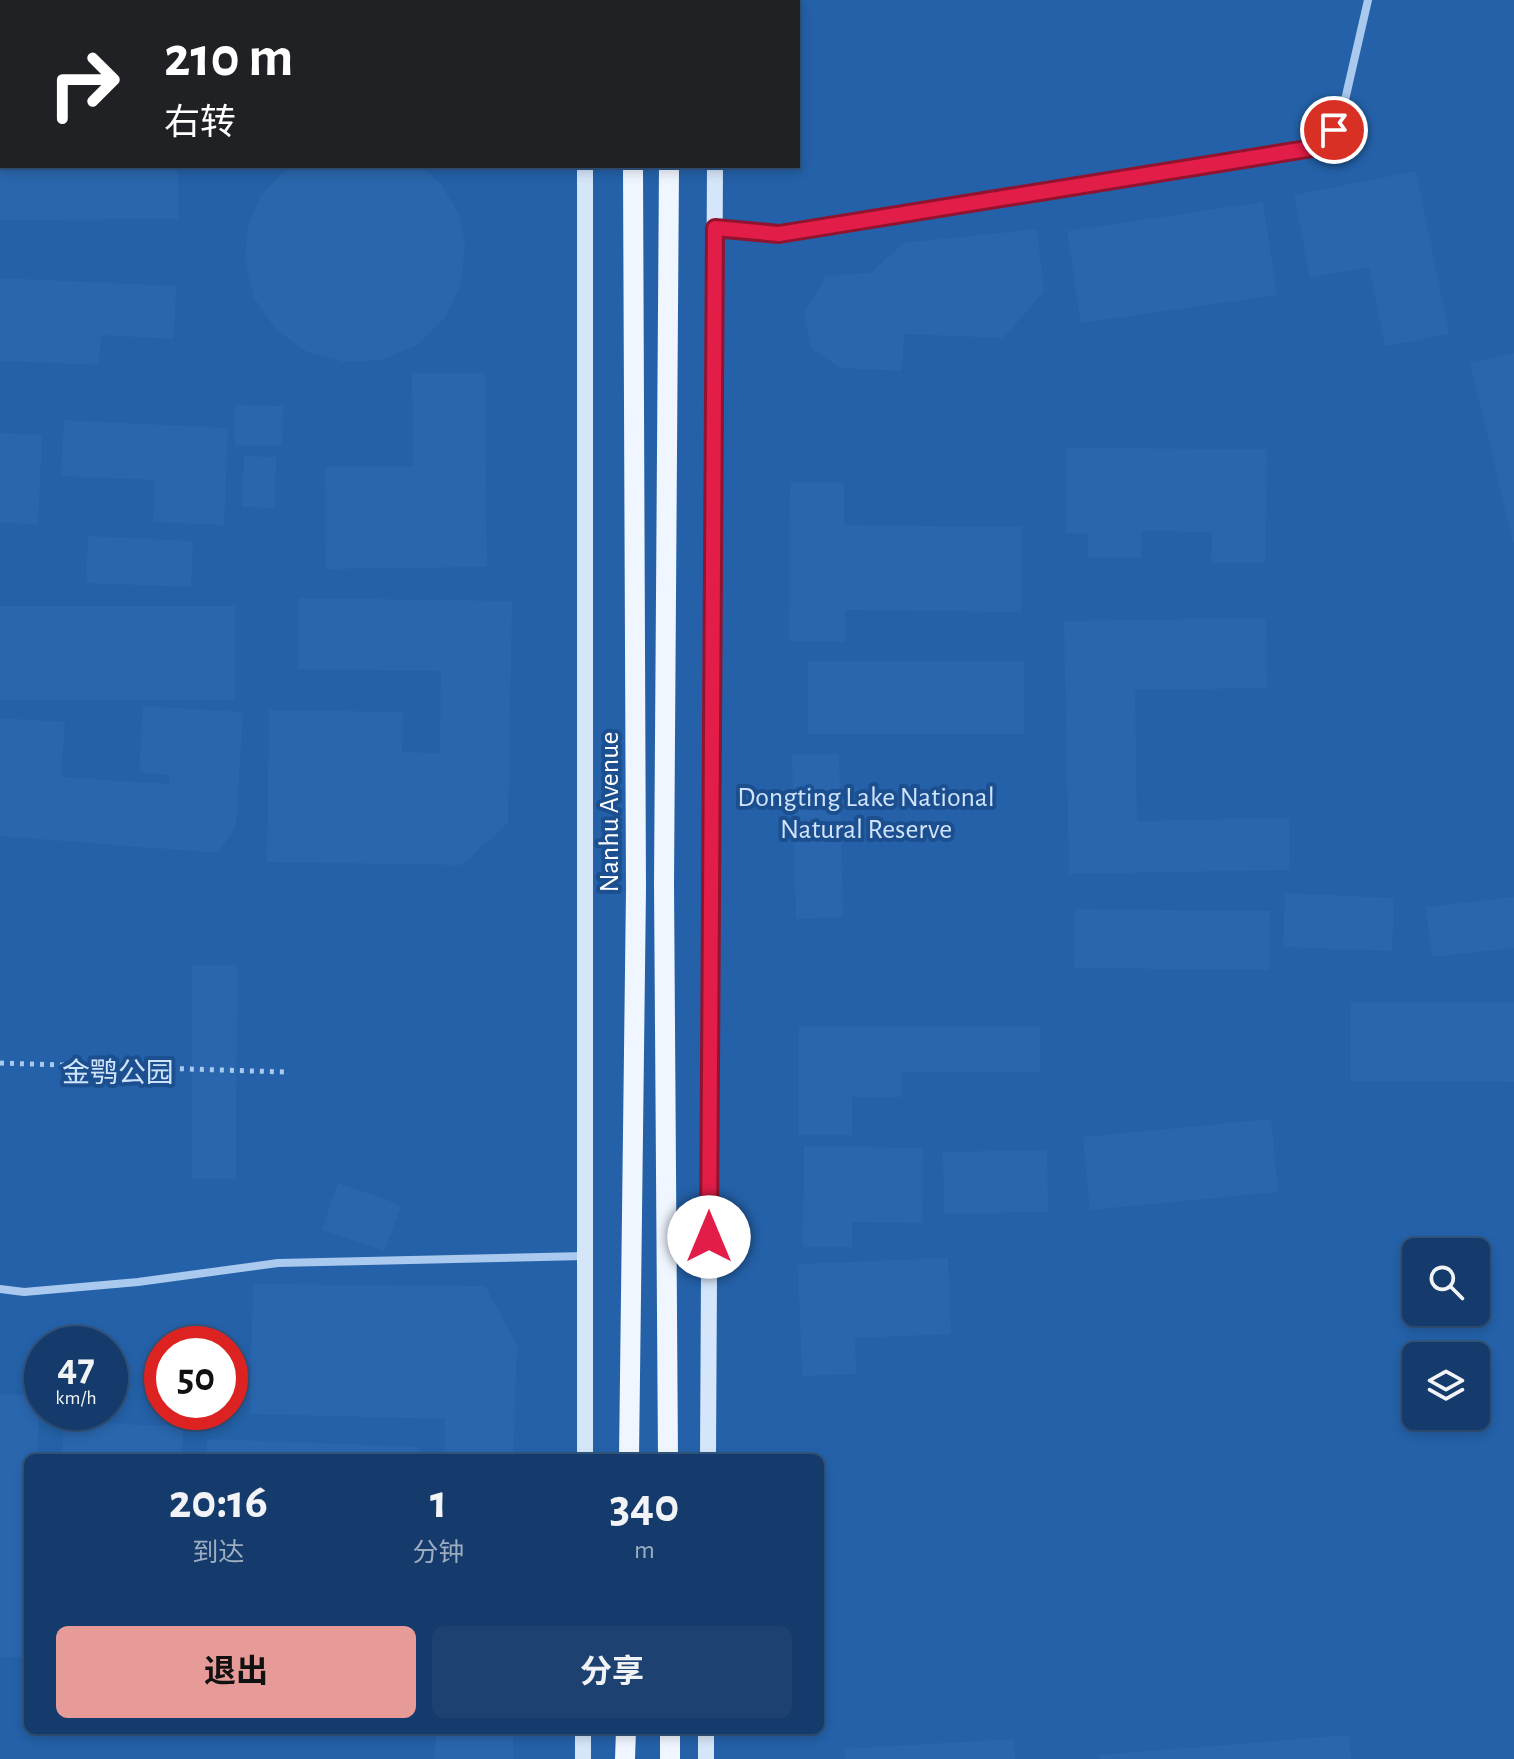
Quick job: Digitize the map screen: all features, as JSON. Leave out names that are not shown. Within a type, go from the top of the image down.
[{"type":"main road","points":[[585,168],[585,1454]]},
{"type":"main road","name":"Nanhu Avenue","points":[[629,1454],[636,889],[633,168]]},
{"type":"main road","name":"Nanhu Avenue","points":[[668,1454],[664,867],[669,168]]},
{"type":"main road","points":[[708,1454],[715,168]]},
{"type":"main road","points":[[583,1734],[583,1759]]},
{"type":"main road","points":[[625,1759],[626,1734]]},
{"type":"main road","points":[[670,1734],[670,1759]]},
{"type":"main road","points":[[706,1734],[706,1759]]},
{"type":"street","points":[[715,228],[779,234],[1325,146],[1342,113],[1368,0]]},
{"type":"street","points":[[0,1289],[24,1292],[138,1282],[278,1263],[586,1256]]},
{"type":"path","points":[[0,1063],[284,1072]]},
{"type":"green space","name":"Dongting Lake National Natural Reserve","points":[[800,0],[1514,0],[1514,1759],[0,1759],[0,168],[800,168]]},
{"type":"building","points":[[0,168],[178,168],[178,219],[0,220]]},
{"type":"building","points":[[288,168],[423,168],[440,183],[458,212],[465,245],[461,284],[445,318],[417,345],[382,360],[344,362],[307,352],[276,330],[254,298],[245,261],[248,227],[261,195]]},
{"type":"building","points":[[1416,171],[1449,334],[1385,346],[1369,267],[1310,278],[1294,195]]},
{"type":"building","points":[[1263,202],[1277,295],[1081,323],[1067,231]]},
{"type":"building","points":[[1037,229],[1044,292],[1003,338],[904,334],[902,371],[840,368],[811,348],[804,313],[826,276],[871,273],[903,243]]},
{"type":"building","points":[[0,278],[176,286],[174,339],[101,335],[99,365],[0,361]]},
{"type":"building","points":[[1514,353],[1514,541],[1513,541],[1470,363]]},
{"type":"building","points":[[412,373],[485,373],[487,567],[326,569],[325,467],[413,466]]},
{"type":"building","points":[[235,405],[283,406],[282,445],[235,445]]},
{"type":"building","points":[[64,420],[228,428],[224,525],[153,522],[155,480],[61,476]]},
{"type":"building","points":[[0,433],[42,435],[38,524],[0,523]]},
{"type":"building","points":[[1067,448],[1267,449],[1265,563],[1211,563],[1212,532],[1142,531],[1141,558],[1088,557],[1088,533],[1066,533]]},
{"type":"building","points":[[244,456],[276,457],[275,508],[242,507]]},
{"type":"building","points":[[790,482],[844,483],[844,525],[1022,527],[1021,612],[845,610],[845,642],[789,641]]},
{"type":"building","points":[[88,536],[193,541],[191,587],[86,583]]},
{"type":"building","points":[[299,598],[512,601],[508,823],[462,865],[267,862],[269,710],[403,712],[402,752],[440,753],[441,671],[298,669]]},
{"type":"building","points":[[0,606],[235,606],[235,700],[0,700]]},
{"type":"building","points":[[1266,618],[1267,688],[1135,690],[1137,821],[1289,818],[1290,870],[1069,874],[1064,621]]},
{"type":"building","points":[[808,661],[1024,661],[1024,734],[808,734]]},
{"type":"building","points":[[143,706],[243,712],[236,826],[218,853],[0,836],[0,718],[65,722],[61,777],[169,784],[170,775],[139,772]]},
{"type":"building","points":[[839,754],[843,917],[796,919],[792,755]]},
{"type":"building","points":[[1285,893],[1394,898],[1392,951],[1283,947]]},
{"type":"building","points":[[1514,897],[1514,948],[1432,957],[1426,907]]},
{"type":"building","points":[[1075,909],[1270,911],[1269,970],[1074,968]]},
{"type":"building","points":[[192,965],[237,965],[236,1179],[192,1179]]},
{"type":"building","points":[[1351,1002],[1514,1003],[1514,1082],[1351,1081]]},
{"type":"building","points":[[799,1027],[1040,1027],[1040,1072],[901,1072],[901,1097],[852,1097],[852,1135],[799,1135]]},
{"type":"building","points":[[1271,1119],[1278,1192],[1090,1210],[1083,1137]]},
{"type":"building","points":[[804,1146],[923,1148],[922,1223],[852,1222],[852,1247],[803,1247]]},
{"type":"building","points":[[1047,1150],[1048,1212],[944,1214],[943,1152]]},
{"type":"building","points":[[338,1183],[401,1205],[385,1251],[322,1230]]},
{"type":"building","points":[[948,1258],[951,1334],[855,1338],[856,1374],[802,1376],[798,1264]]},
{"type":"building","points":[[253,1284],[485,1286],[517,1345],[513,1454],[444,1454],[445,1419],[250,1414]]},
{"type":"building","points":[[0,1394],[24,1395],[24,1430],[38,1430],[37,1454],[24,1454],[24,1658],[0,1657]]},
{"type":"building","points":[[128,1424],[144,1425],[144,1430],[183,1430],[182,1454],[62,1454],[64,1430],[128,1430]]},
{"type":"building","points":[[207,1439],[420,1447],[419,1454],[207,1454]]},
{"type":"building","points":[[436,1734],[514,1734],[513,1759],[435,1759]]},
{"type":"building","points":[[1349,1735],[1351,1759],[1100,1759],[1099,1755]]},
{"type":"building","points":[[1014,1739],[1015,1759],[845,1759],[844,1749]]},
{"type":"route","points":[[709,1237],[715,228],[779,234],[1325,146],[1334,130]]},
{"type":"park label","name":"金鹗公园","points":[[118,1072]]}]
